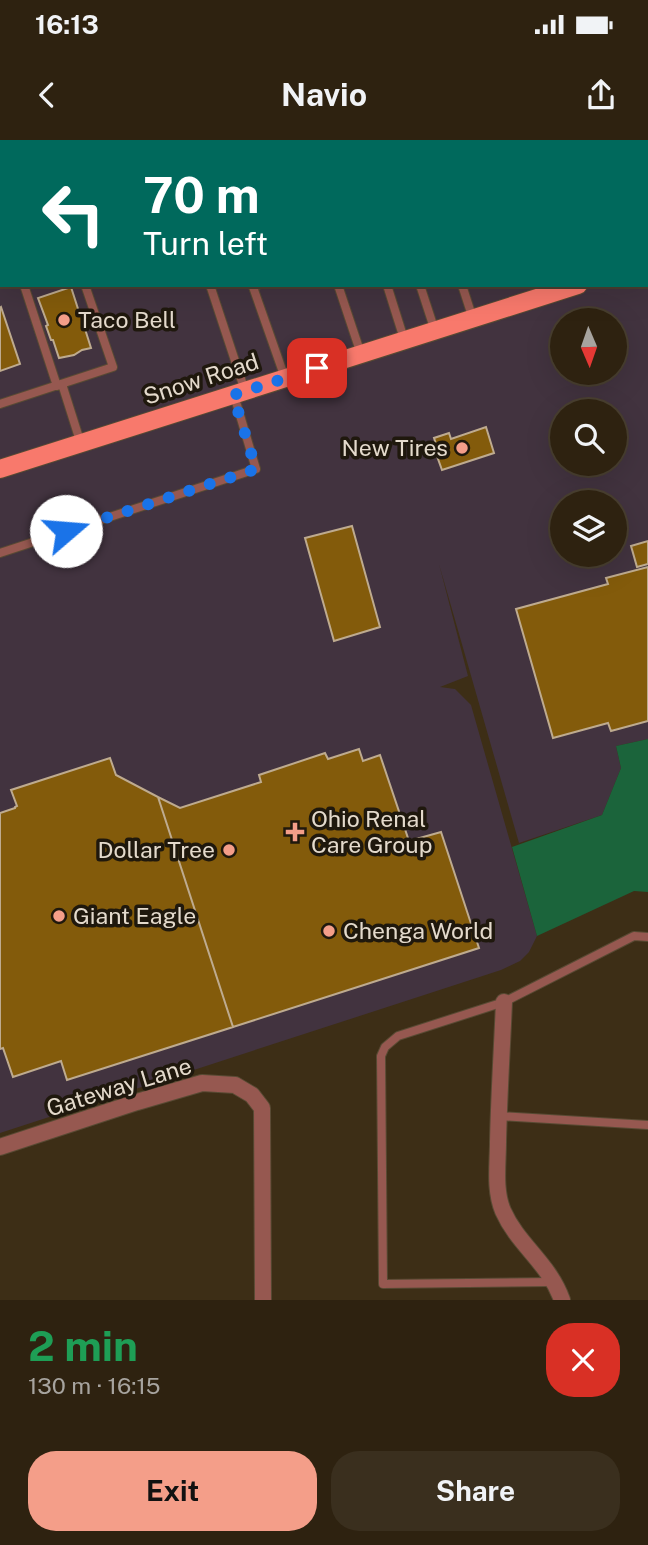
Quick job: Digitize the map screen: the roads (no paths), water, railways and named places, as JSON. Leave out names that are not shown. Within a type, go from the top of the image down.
[{"type":"main road","name":"Snow Road","points":[[0,469],[435,331],[542,291],[566,287]]},
{"type":"street","points":[[504,1002],[498,1116],[499,1198],[510,1224],[555,1282],[562,1300]]},
{"type":"street","name":"Gateway Lane","points":[[0,1147],[202,1083],[235,1085],[252,1095],[262,1108],[263,1300]]},
{"type":"lane","points":[[25,287],[81,444]]},
{"type":"lane","points":[[0,404],[113,367],[86,287]]},
{"type":"lane","points":[[0,553],[256,469],[211,287]]},
{"type":"lane","points":[[253,287],[285,379]]},
{"type":"lane","points":[[339,287],[361,354]]},
{"type":"lane","points":[[388,287],[405,340]]},
{"type":"lane","points":[[421,287],[435,331]]},
{"type":"lane","points":[[463,287],[473,318]]},
{"type":"lane","points":[[555,1282],[383,1284],[381,1056],[385,1047],[398,1036],[504,1002],[634,936],[648,937]]},
{"type":"lane","points":[[498,1116],[648,1125]]},
{"type":"place","name":"Taco Bell","points":[[64,320]]},
{"type":"place","name":"New Tires","points":[[462,448]]},
{"type":"place","name":"Ohio Renal Care Group","points":[[295,832]]},
{"type":"place","name":"Dollar Tree","points":[[229,850]]},
{"type":"place","name":"Giant Eagle","points":[[59,916]]},
{"type":"place","name":"Chenga World","points":[[329,931]]}]
